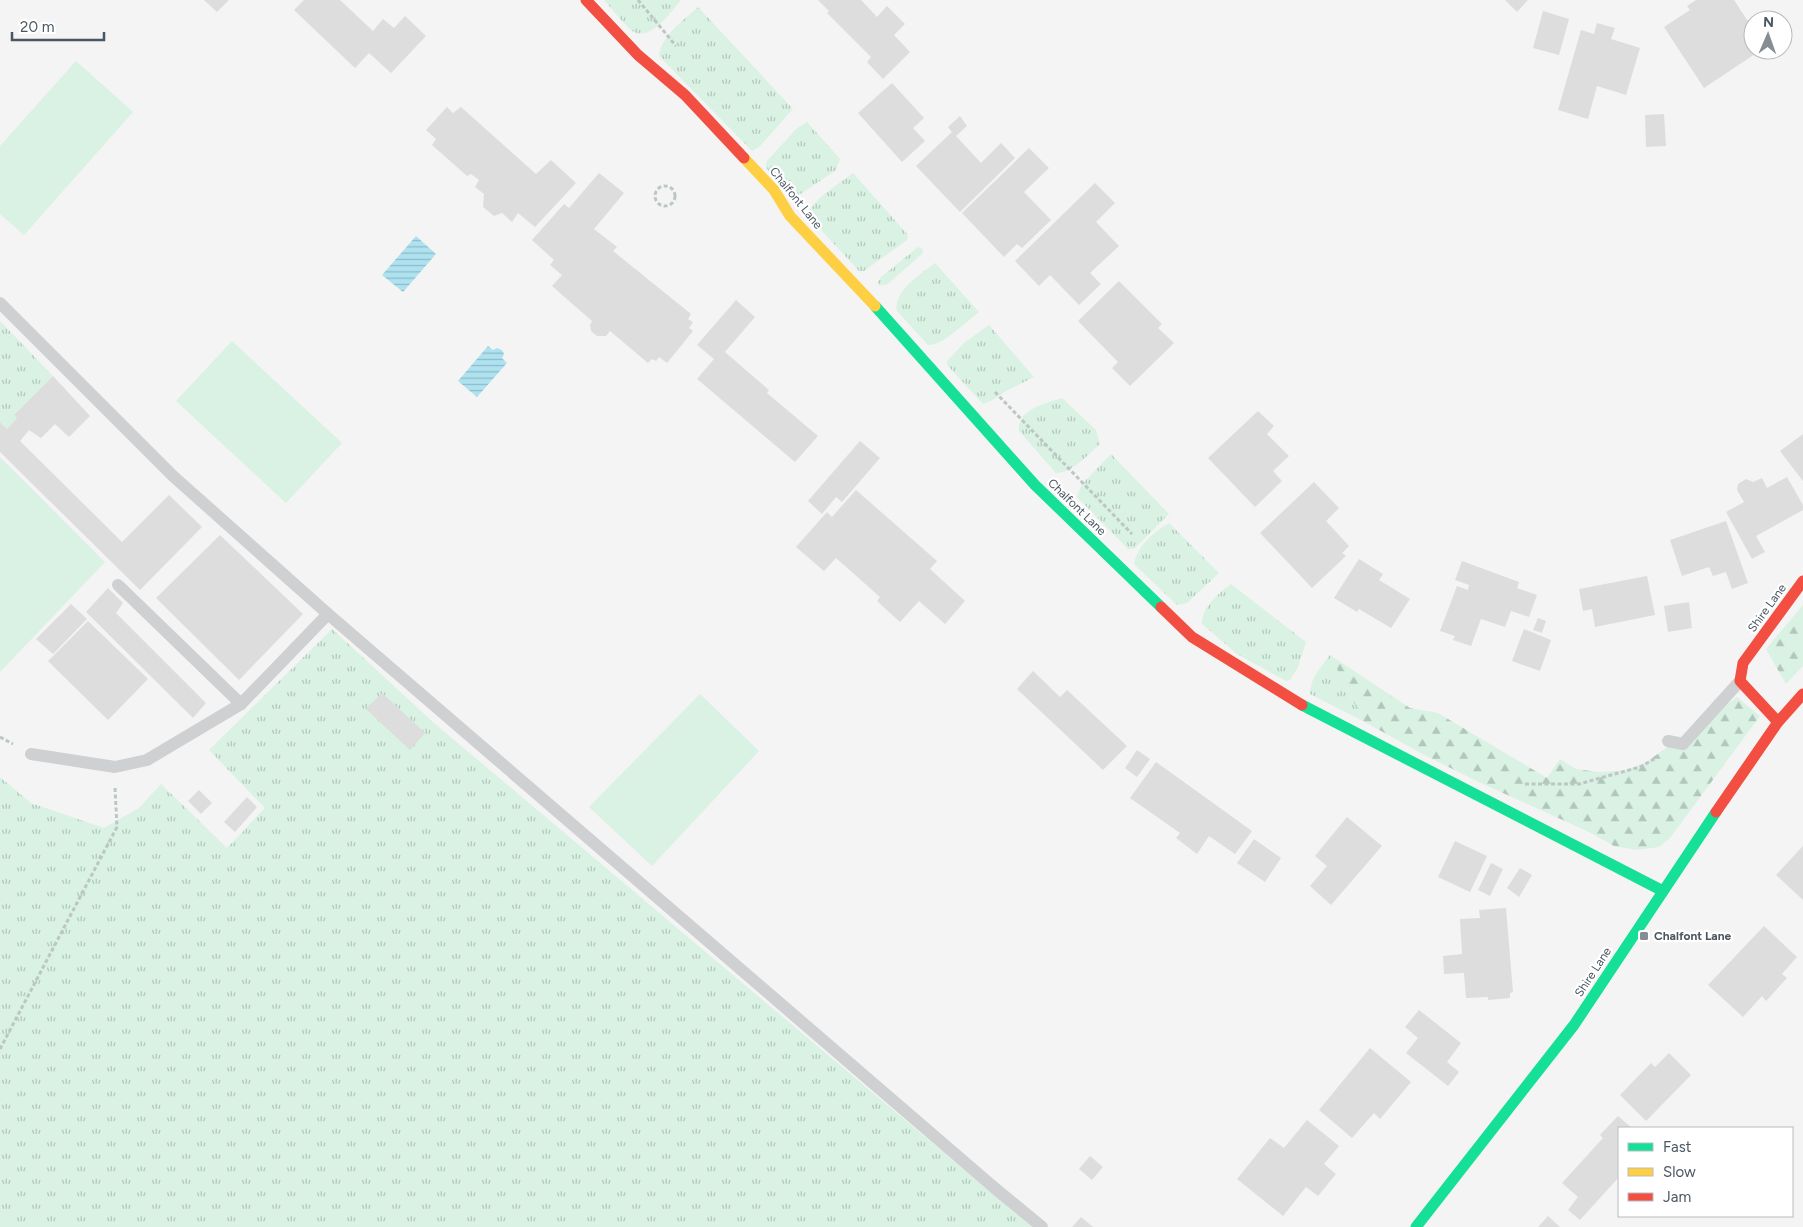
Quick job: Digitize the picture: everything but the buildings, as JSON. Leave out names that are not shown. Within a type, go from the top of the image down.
[{"type":"street","name":"Chalfont Lane","points":[[586,0],[638,55],[685,96],[774,190],[790,216],[860,290],[1035,485],[1192,638],[1314,713],[1469,790],[1663,891]]},
{"type":"street","name":"Shire Lane","points":[[1740,682],[1743,664],[1803,581]]},
{"type":"street","points":[[1740,682],[1778,722]]},
{"type":"street","name":"Shire Lane","points":[[1416,1227],[1574,1025],[1778,722],[1803,694]]},
{"type":"lane","points":[[0,303],[173,476],[328,614],[1042,1227]]},
{"type":"lane","points":[[118,585],[241,704]]},
{"type":"lane","points":[[31,754],[115,767],[147,760],[241,704],[328,614]]},
{"type":"lane","points":[[1668,741],[1683,744],[1740,682]]},
{"type":"path","points":[[638,0],[680,50]]},
{"type":"path","points":[[664,186],[673,190],[675,196],[671,204],[665,207],[658,204],[655,199],[656,192],[664,186]]},
{"type":"path","points":[[990,386],[1133,535]]},
{"type":"path","points":[[1523,784],[1579,784],[1640,767],[1683,744]]},
{"type":"path","points":[[0,1049],[117,827],[115,767]]},
{"type":"green space","points":[[604,0],[681,0],[659,25],[645,33],[638,33],[627,27]]},
{"type":"green space","points":[[698,7],[793,109],[759,147],[752,151],[659,56],[664,42],[669,35]]},
{"type":"green space","points":[[76,61],[133,112],[24,235],[0,214],[0,146]]},
{"type":"green space","points":[[807,122],[840,159],[836,170],[799,195],[794,195],[766,168],[766,162],[796,129]]},
{"type":"green space","points":[[853,173],[908,235],[907,240],[864,271],[859,271],[810,218],[809,212],[817,201]]},
{"type":"green space","points":[[918,247],[923,249],[923,253],[888,284],[879,286],[878,282],[881,277]]},
{"type":"green space","points":[[935,263],[979,312],[947,338],[933,345],[928,345],[897,311],[897,304],[899,297],[909,284]]},
{"type":"green space","points":[[0,321],[53,376],[14,415],[17,418],[7,429],[0,422]]},
{"type":"green space","points":[[989,325],[1034,377],[983,404],[948,366],[947,361],[964,343]]},
{"type":"green space","points":[[232,341],[342,443],[286,503],[176,401]]},
{"type":"green space","points":[[1062,398],[1096,430],[1100,444],[1069,470],[1056,473],[1019,431],[1019,424],[1022,418],[1033,408]]},
{"type":"green space","points":[[1111,454],[1169,514],[1135,548],[1128,549],[1077,497],[1082,484]]},
{"type":"green space","points":[[0,457],[105,562],[0,672]]},
{"type":"green space","points":[[1169,523],[1219,573],[1187,603],[1177,605],[1134,564],[1142,545]]},
{"type":"green space","points":[[1231,584],[1306,642],[1298,667],[1290,680],[1286,681],[1237,654],[1202,624],[1204,612],[1216,596]]},
{"type":"green space","points":[[1803,605],[1803,666],[1786,684],[1766,649]]},
{"type":"green space","points":[[332,629],[434,723],[1032,1227],[0,1227],[0,777],[31,803],[104,828],[139,808],[161,784],[227,848],[265,808],[209,750]]},
{"type":"green space","points":[[1330,655],[1363,721],[1310,694],[1314,678]]},
{"type":"green space","points":[[1330,655],[1410,708],[1438,713],[1547,778],[1560,759],[1576,769],[1598,772],[1623,771],[1645,763],[1737,697],[1760,716],[1670,838],[1659,847],[1637,850],[1614,846],[1589,832],[1428,757],[1363,721]]},
{"type":"green space","points":[[700,694],[759,751],[652,866],[589,807]]},
{"type":"water","points":[[416,236],[436,254],[403,292],[382,275]]},
{"type":"water","points":[[488,346],[493,350],[497,348],[502,350],[504,354],[502,358],[507,363],[477,397],[458,381]]},
{"type":"traffic: fast","points":[[875,306],[1035,485],[1161,607]]},
{"type":"traffic: fast","points":[[1302,705],[1663,891]]},
{"type":"traffic: fast","points":[[1416,1227],[1574,1025],[1716,812]]},
{"type":"traffic: slow","points":[[744,158],[774,190],[790,216],[875,306]]},
{"type":"traffic: jam","points":[[586,0],[638,55],[685,95],[744,158]]},
{"type":"traffic: jam","points":[[1778,722],[1740,681],[1743,663],[1803,581]]},
{"type":"traffic: jam","points":[[1161,607],[1192,637],[1302,705]]},
{"type":"traffic: jam","points":[[1716,812],[1778,722],[1803,694]]},
{"type":"place","name":"Chalfont Lane","points":[[1644,936]]}]
